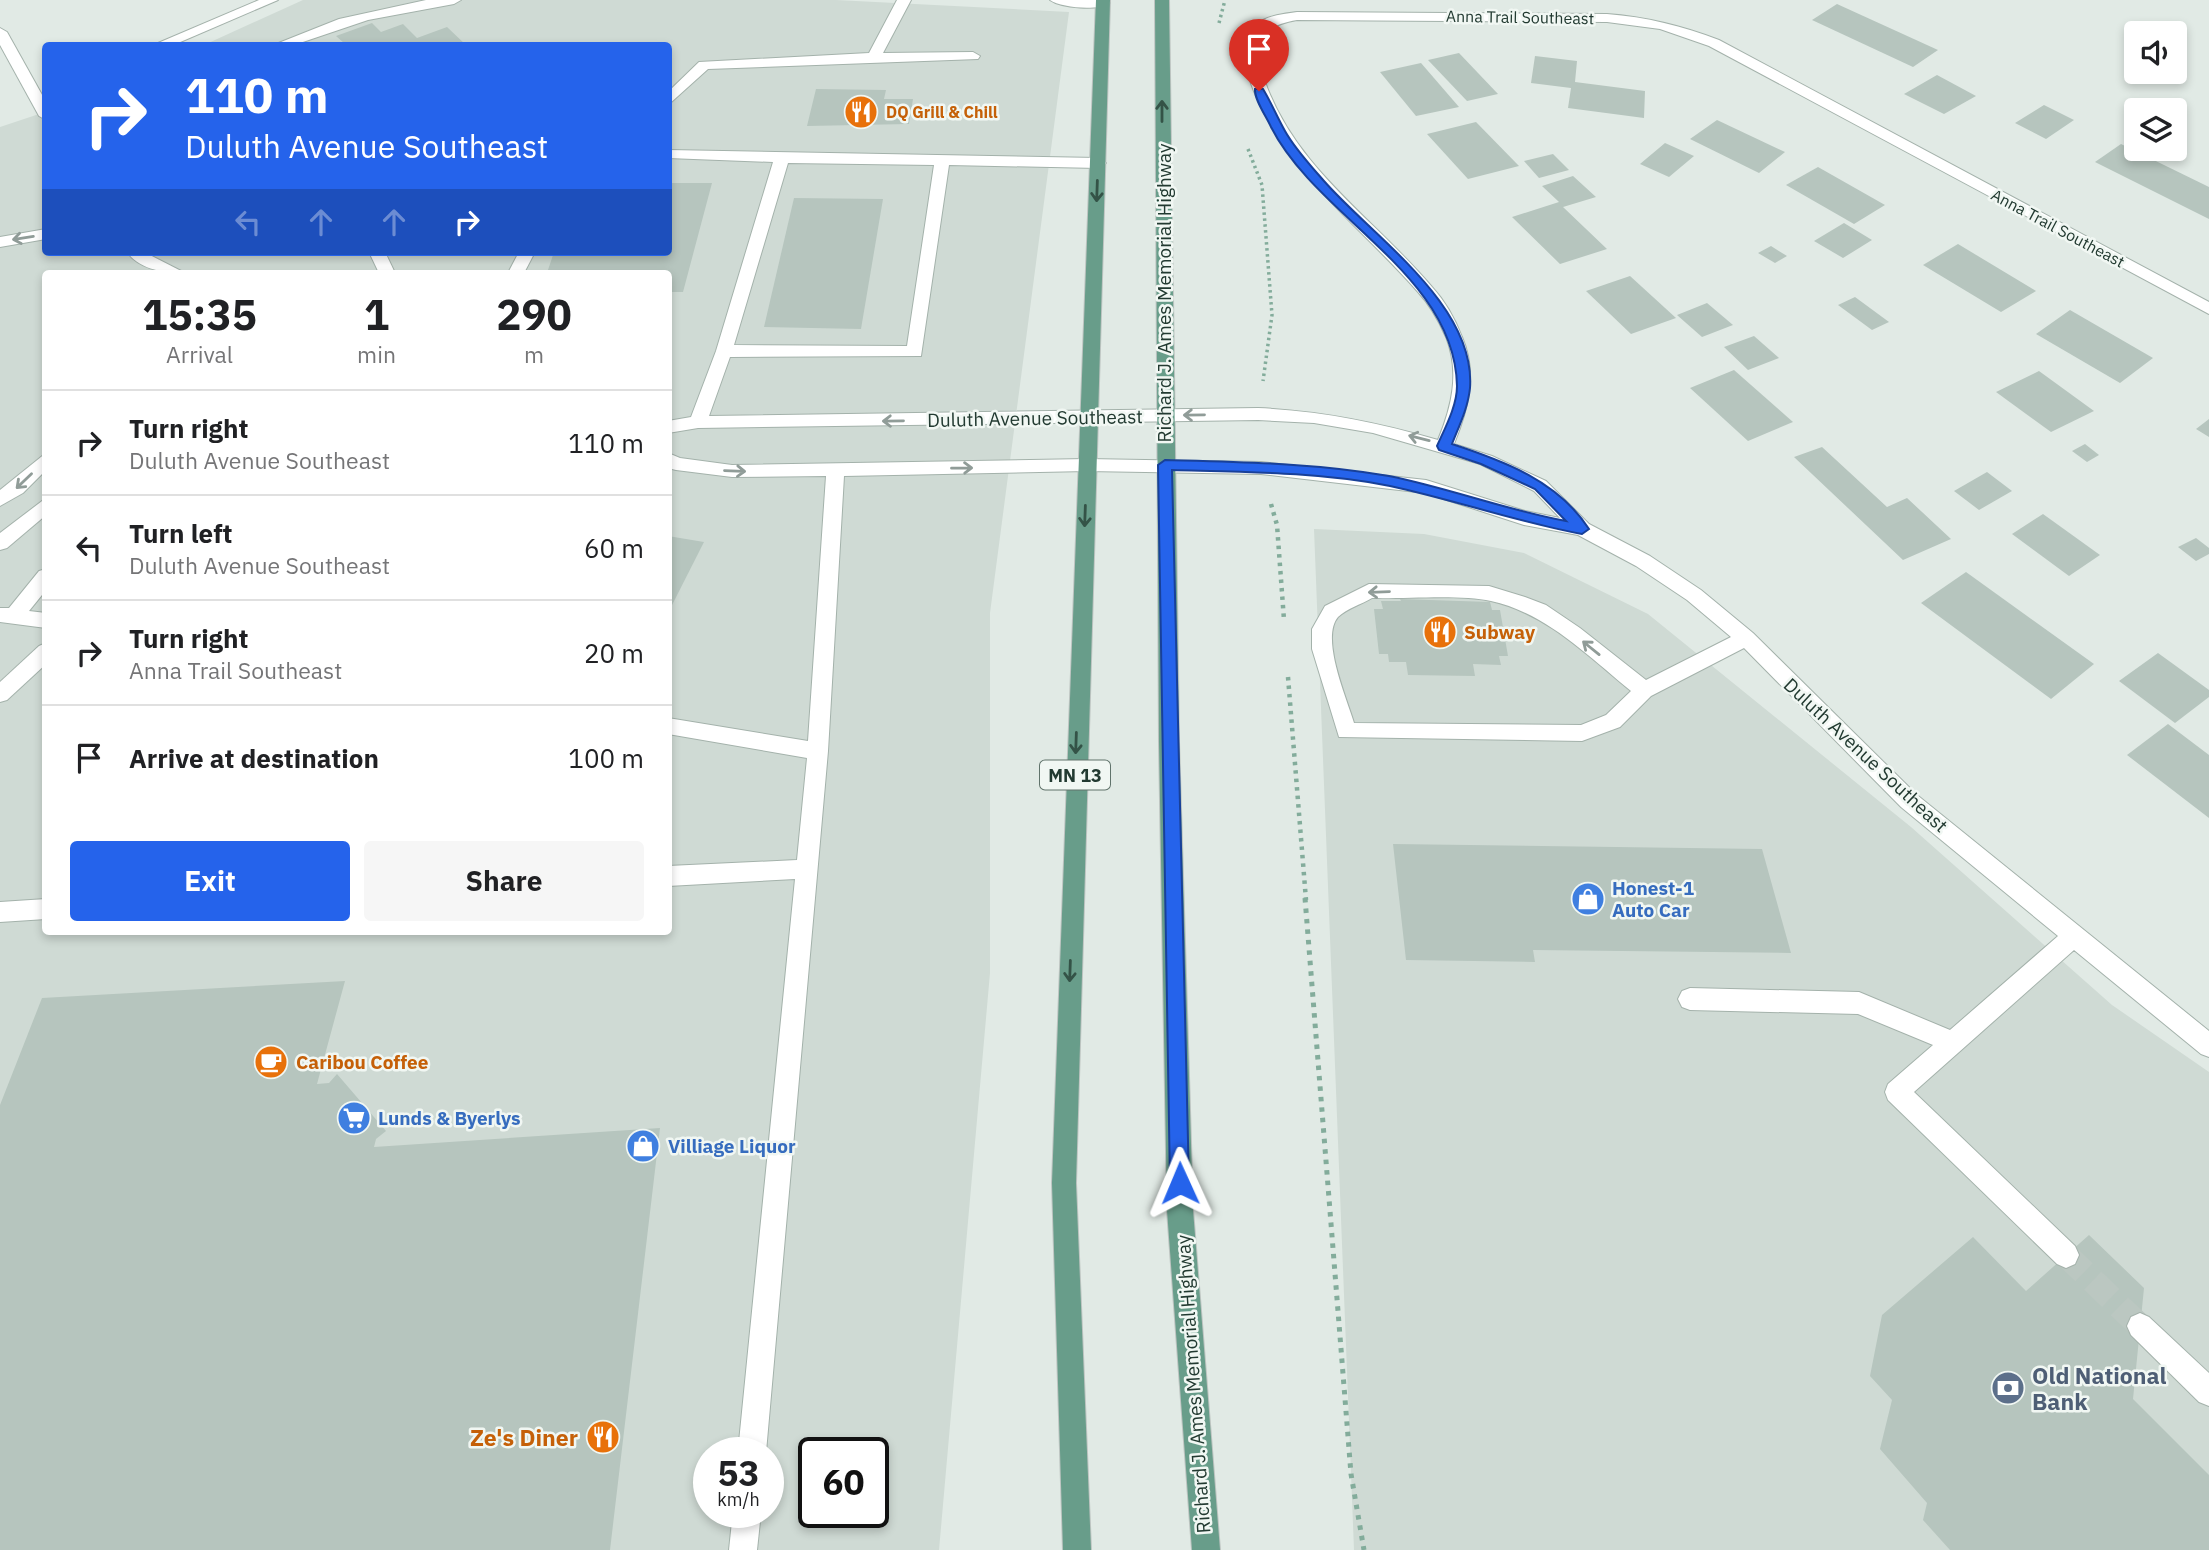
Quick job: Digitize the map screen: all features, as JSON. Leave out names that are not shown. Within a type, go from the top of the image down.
[{"type":"main road","name":"Richard J. Ames Memorial Highway","points":[[1162,0],[1165,465],[1180,1210],[1206,1550]]},
{"type":"main road","name":"MN 13","points":[[1077,1550],[1064,1183],[1077,720],[1103,2]]},
{"type":"street","points":[[168,42],[271,0]]},
{"type":"street","points":[[287,42],[329,24],[380,10],[454,0]]},
{"type":"street","points":[[874,57],[904,0]]},
{"type":"street","points":[[1057,0],[1103,2]]},
{"type":"street","name":"Anna Trail Southeast","points":[[1444,446],[1459,409],[1464,387],[1455,340],[1427,292],[1321,184],[1280,134],[1259,91],[1250,54],[1253,38],[1266,24],[1297,16],[1581,17],[1643,20],[1679,29],[1714,43],[2209,309]]},
{"type":"street","points":[[0,32],[39,90]]},
{"type":"street","points":[[672,98],[704,65],[972,55]]},
{"type":"street","points":[[672,154],[1098,163]]},
{"type":"street","points":[[698,422],[724,351],[782,158]]},
{"type":"street","points":[[724,351],[915,352],[942,161]]},
{"type":"street","points":[[0,242],[42,235]]},
{"type":"street","points":[[139,261],[168,270]]},
{"type":"street","name":"Duluth Avenue Southeast","points":[[672,426],[698,422],[1089,416],[1258,414],[1314,417],[1373,427],[1486,460],[1540,486],[1582,529]]},
{"type":"street","name":"Duluth Avenue Southeast","points":[[672,462],[732,471],[1087,465],[1261,468],[1426,487],[1524,519],[1582,529],[1643,561],[1694,595],[1746,638],[1909,801],[2209,1046]]},
{"type":"street","points":[[0,499],[18,488],[42,463]]},
{"type":"street","points":[[753,1437],[818,751],[835,471]]},
{"type":"street","points":[[0,543],[42,508]]},
{"type":"street","points":[[7,615],[42,580]]},
{"type":"street","points":[[1644,690],[1573,633],[1539,610],[1489,593],[1369,591],[1332,611],[1322,629],[1327,669],[1346,731],[1582,733],[1613,721],[1644,690],[1746,638]]},
{"type":"street","points":[[7,615],[42,620]]},
{"type":"street","points":[[0,694],[42,656]]},
{"type":"street","points":[[672,727],[818,751]]},
{"type":"street","points":[[672,876],[807,869]]},
{"type":"street","points":[[0,912],[42,909]]},
{"type":"street","points":[[2066,1255],[1897,1092],[2074,936]]},
{"type":"street","points":[[1690,999],[1859,1003],[1952,1042]]},
{"type":"street","points":[[2140,1326],[2209,1392]]},
{"type":"street","points":[[743,1550],[745,1528]]},
{"type":"path","points":[[1217,32],[1225,0]]},
{"type":"path","points":[[1248,148],[1262,185],[1272,315],[1258,414]]},
{"type":"path","points":[[1261,468],[1277,525],[1284,623]]},
{"type":"path","points":[[1287,664],[1351,1474],[1364,1550]]},
{"type":"shaded area","points":[[303,0],[836,0],[1069,12],[990,613],[990,973],[939,1550],[0,1550],[0,127],[42,113],[42,256],[672,256],[672,42],[211,42]]},
{"type":"shaded area","points":[[1314,529],[1424,534],[1524,553],[1648,614],[1911,827],[2112,1005],[2209,1072],[2209,1550],[1354,1550]]},
{"type":"building","points":[[1837,4],[1938,50],[1913,67],[1812,20]]},
{"type":"building","points":[[372,23],[381,32],[403,24],[417,38],[447,27],[463,42],[343,42],[336,36]]},
{"type":"building","points":[[1459,53],[1498,94],[1467,101],[1428,60]]},
{"type":"building","points":[[1535,56],[1577,61],[1575,82],[1645,91],[1644,118],[1568,108],[1571,88],[1531,83]]},
{"type":"building","points":[[1421,63],[1459,107],[1416,116],[1380,72]]},
{"type":"building","points":[[1937,75],[1976,96],[1944,114],[1904,94]]},
{"type":"building","name":"DQ Grill & Chill","points":[[816,89],[886,90],[884,99],[913,99],[909,124],[807,126]]},
{"type":"building","points":[[2044,105],[2074,120],[2046,139],[2015,123]]},
{"type":"building","points":[[1717,120],[1785,152],[1759,173],[1690,139]]},
{"type":"building","points":[[1476,122],[1519,166],[1468,179],[1427,134]]},
{"type":"building","points":[[1665,143],[1694,156],[1669,177],[1640,164]]},
{"type":"building","points":[[2121,144],[2124,145],[2124,161],[2156,161],[2209,187],[2209,219],[2095,162]]},
{"type":"building","points":[[1553,154],[1569,170],[1539,178],[1524,161]]},
{"type":"building","points":[[1818,167],[1885,205],[1854,224],[1786,185]]},
{"type":"building","points":[[1573,176],[1596,197],[1563,207],[1607,249],[1560,264],[1512,217],[1559,202],[1542,186]]},
{"type":"building","points":[[672,183],[712,183],[683,292],[672,292],[672,270],[548,270],[553,256],[672,256]]},
{"type":"building","points":[[794,198],[883,199],[861,329],[764,327]]},
{"type":"building","points":[[1844,223],[1872,240],[1843,258],[1814,241]]},
{"type":"building","points":[[1958,244],[2036,291],[2001,312],[1923,265]]},
{"type":"building","points":[[1771,246],[1787,256],[1775,263],[1758,253]]},
{"type":"building","points":[[1630,276],[1676,318],[1631,334],[1586,291]]},
{"type":"building","points":[[1855,297],[1889,322],[1872,330],[1838,305]]},
{"type":"building","points":[[1707,303],[1733,325],[1702,337],[1677,315]]},
{"type":"building","points":[[2070,310],[2153,358],[2120,383],[2036,334]]},
{"type":"building","points":[[1754,336],[1779,358],[1748,370],[1724,347]]},
{"type":"building","points":[[1734,370],[1793,422],[1748,441],[1690,388]]},
{"type":"building","points":[[2039,371],[2094,411],[2051,432],[1996,392]]},
{"type":"building","points":[[2209,419],[2209,437],[2196,429]]},
{"type":"building","points":[[2085,444],[2099,455],[2087,462],[2072,451]]},
{"type":"building","points":[[1822,447],[1887,507],[1907,498],[1951,539],[1903,560],[1794,457]]},
{"type":"building","points":[[1987,472],[2012,491],[1979,510],[1954,491]]},
{"type":"building","points":[[2043,514],[2100,555],[2069,576],[2012,534]]},
{"type":"building","points":[[672,537],[704,542],[672,605]]},
{"type":"building","points":[[2196,538],[2209,548],[2209,554],[2196,561],[2178,547]]},
{"type":"building","points":[[1966,572],[2094,664],[2051,699],[1921,603]]},
{"type":"building","name":"Subway","points":[[1400,599],[1490,602],[1492,610],[1500,610],[1508,656],[1499,656],[1501,665],[1473,664],[1475,676],[1408,675],[1406,662],[1389,662],[1388,654],[1379,654],[1374,609],[1383,609],[1381,601],[1401,601]]},
{"type":"building","points":[[2158,653],[2209,690],[2209,697],[2175,723],[2119,681]]},
{"type":"building","points":[[2168,724],[2209,755],[2209,818],[2127,755]]},
{"type":"building","name":"Honest-1 Auto Car","points":[[1393,844],[1762,849],[1791,953],[1533,950],[1535,962],[1406,960]]},
{"type":"building","points":[[345,981],[317,1084],[329,1083],[337,1074],[386,1131],[376,1139],[374,1147],[660,1128],[610,1550],[0,1550],[0,1105],[42,998]]},
{"type":"building","name":"Old National Bank","points":[[2089,1235],[2144,1288],[2133,1399],[2209,1475],[2209,1550],[1950,1550],[1923,1520],[1927,1503],[1880,1449],[1892,1400],[1870,1376],[1882,1315],[1973,1237],[2026,1291]]},
{"type":"tunnel","points":[[2066,1255],[2140,1326]]},
{"type":"place","name":"DQ Grill & Chill","points":[[861,112]]},
{"type":"place","name":"Subway","points":[[1440,632]]},
{"type":"place","name":"Honest-1 Auto Car","points":[[1588,899]]},
{"type":"place","name":"Caribou Coffee","points":[[271,1062]]},
{"type":"place","name":"Lunds & Byerlys","points":[[354,1118]]},
{"type":"place","name":"Villiage Liquor","points":[[643,1146]]},
{"type":"place","name":"Old National Bank","points":[[2008,1388]]},
{"type":"place","name":"Ze's Diner","points":[[603,1437]]},
{"type":"route","points":[[1180,1183],[1165,465],[1313,471],[1387,481],[1426,487],[1524,519],[1582,529],[1540,486],[1486,460],[1444,446],[1459,409],[1464,387],[1462,364],[1455,340],[1443,315],[1427,292],[1401,264],[1321,184],[1280,134],[1259,91]]}]
